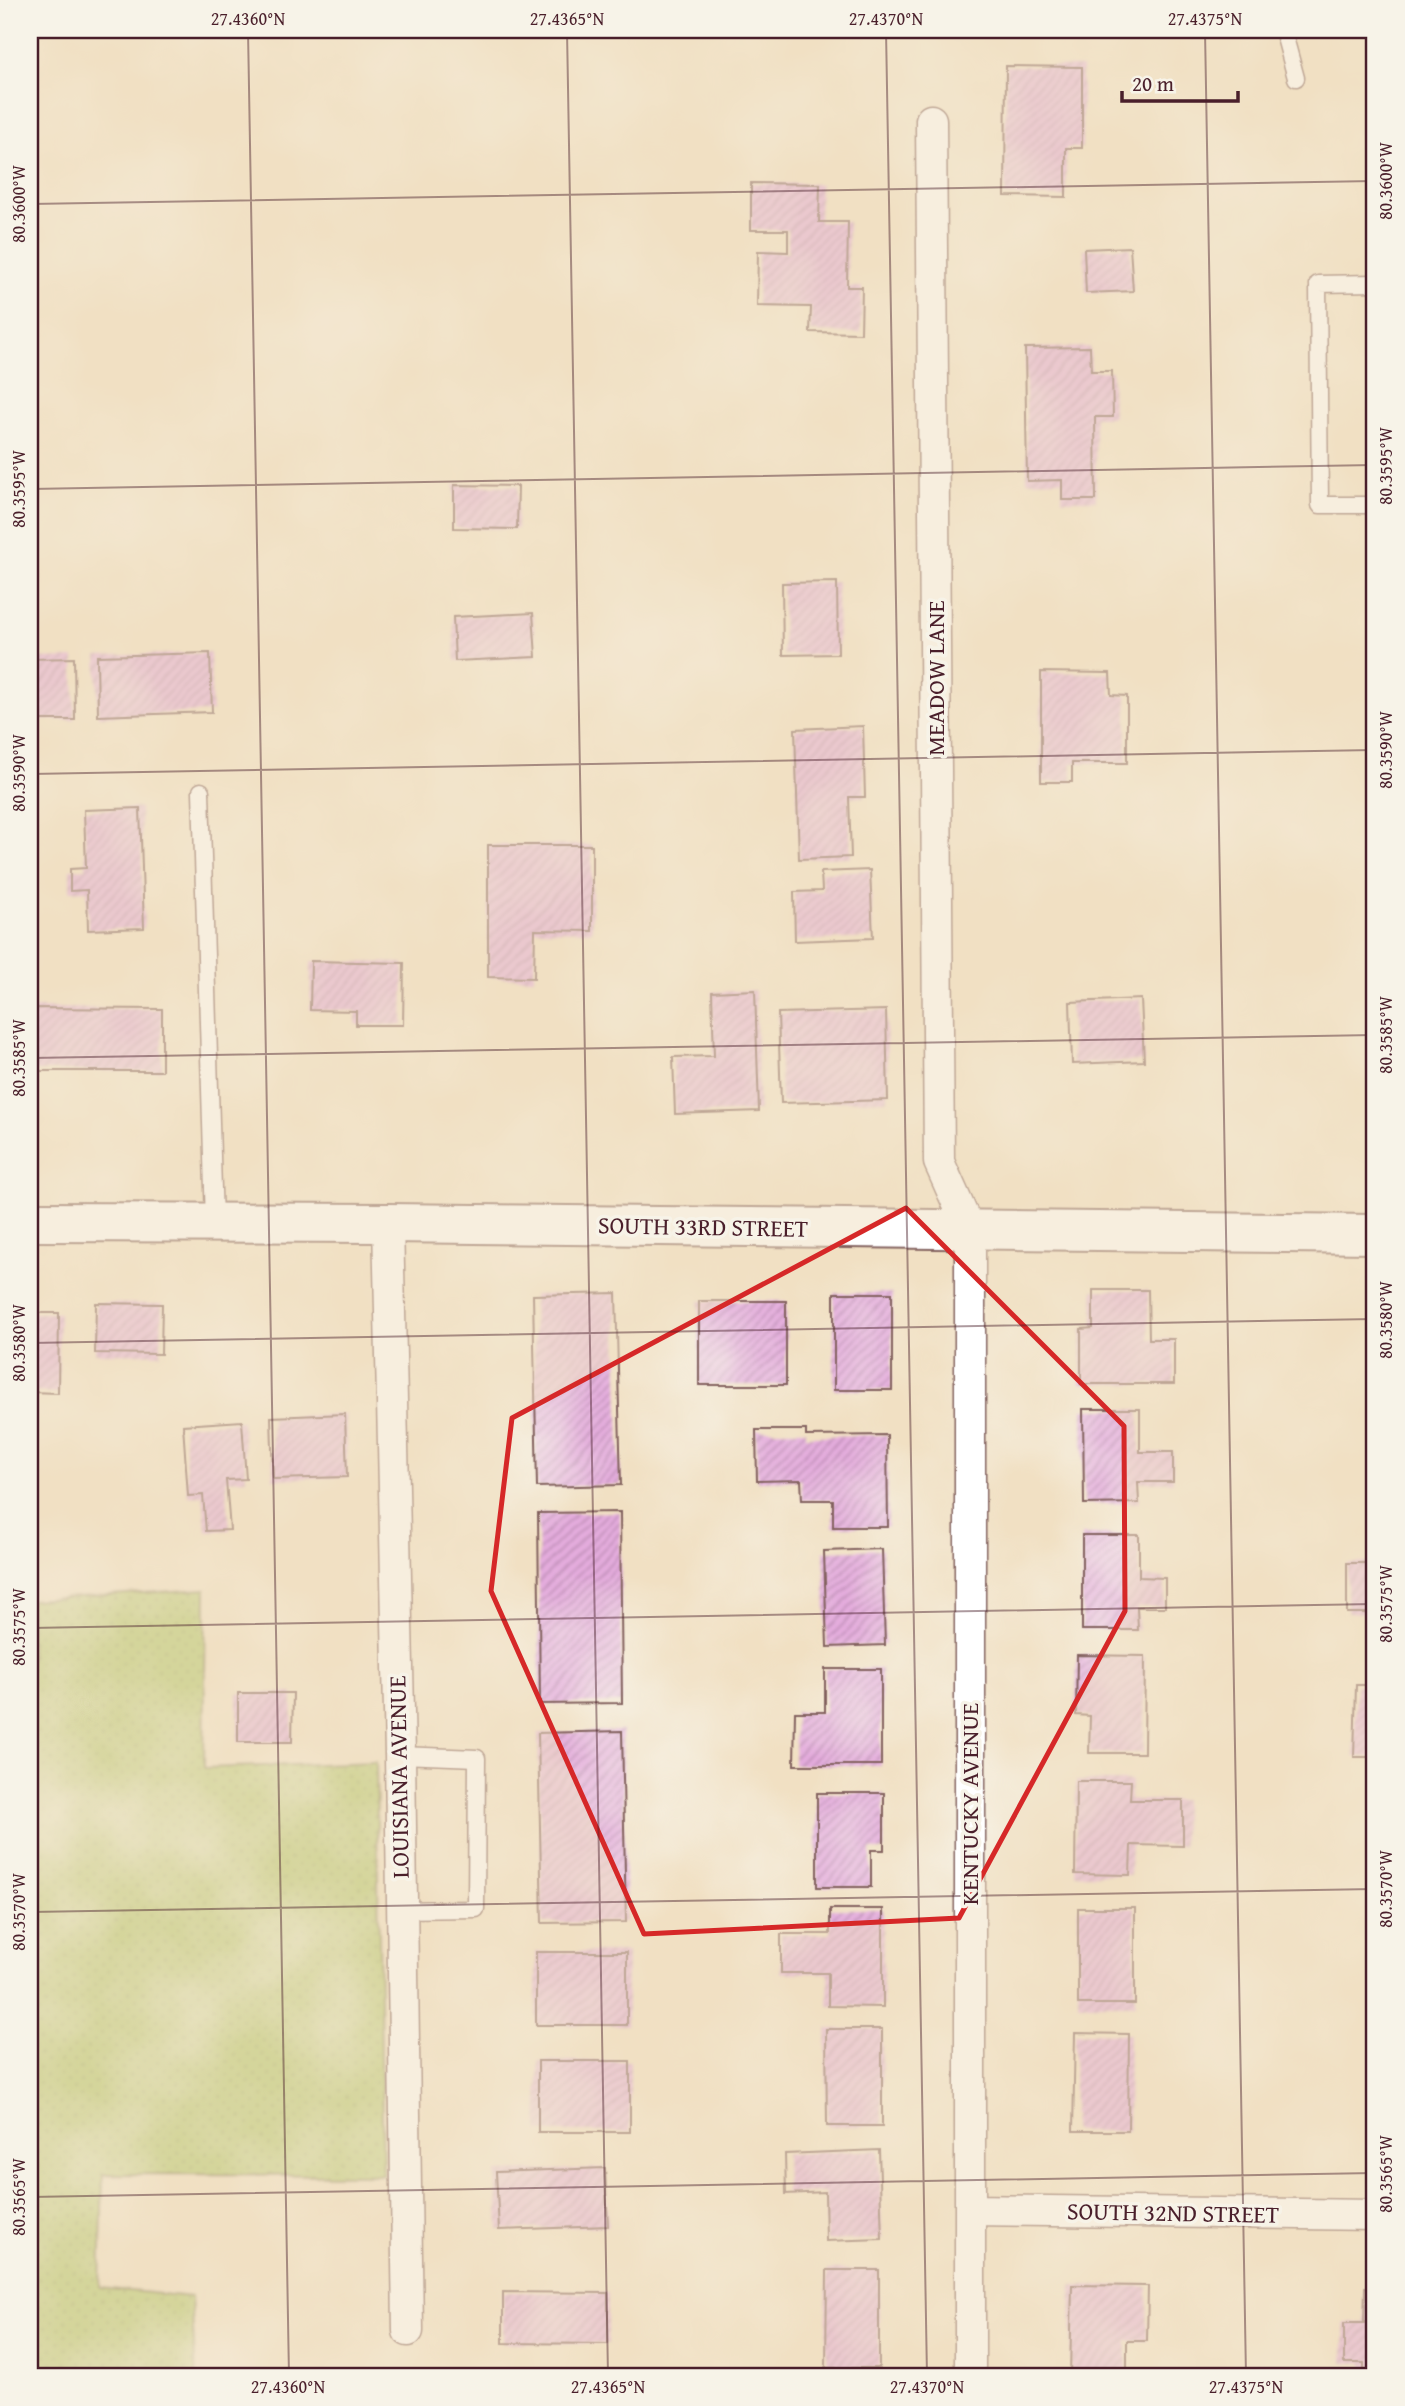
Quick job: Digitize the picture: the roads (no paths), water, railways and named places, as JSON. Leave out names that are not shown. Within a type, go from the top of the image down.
[{"type":"street","name":"MEADOW LANE","points":[[931,120],[939,1163],[970,1231]]},
{"type":"street","name":"SOUTH 33RD STREET","points":[[30,1222],[388,1223],[1375,1234]]},
{"type":"street","name":"LOUISIANA AVENUE","points":[[388,1223],[400,1755],[400,1910],[408,2331]]},
{"type":"street","name":"KENTUCKY AVENUE","points":[[970,1231],[970,2376]]},
{"type":"street","name":"SOUTH 32ND STREET","points":[[970,2210],[1375,2215]]},
{"type":"lane","points":[[1283,30],[1296,78]]},
{"type":"lane","points":[[1375,283],[1318,284],[1320,505],[1375,505]]},
{"type":"lane","points":[[201,791],[214,1222]]},
{"type":"lane","points":[[400,1755],[477,1758],[476,1909],[400,1910]]}]
